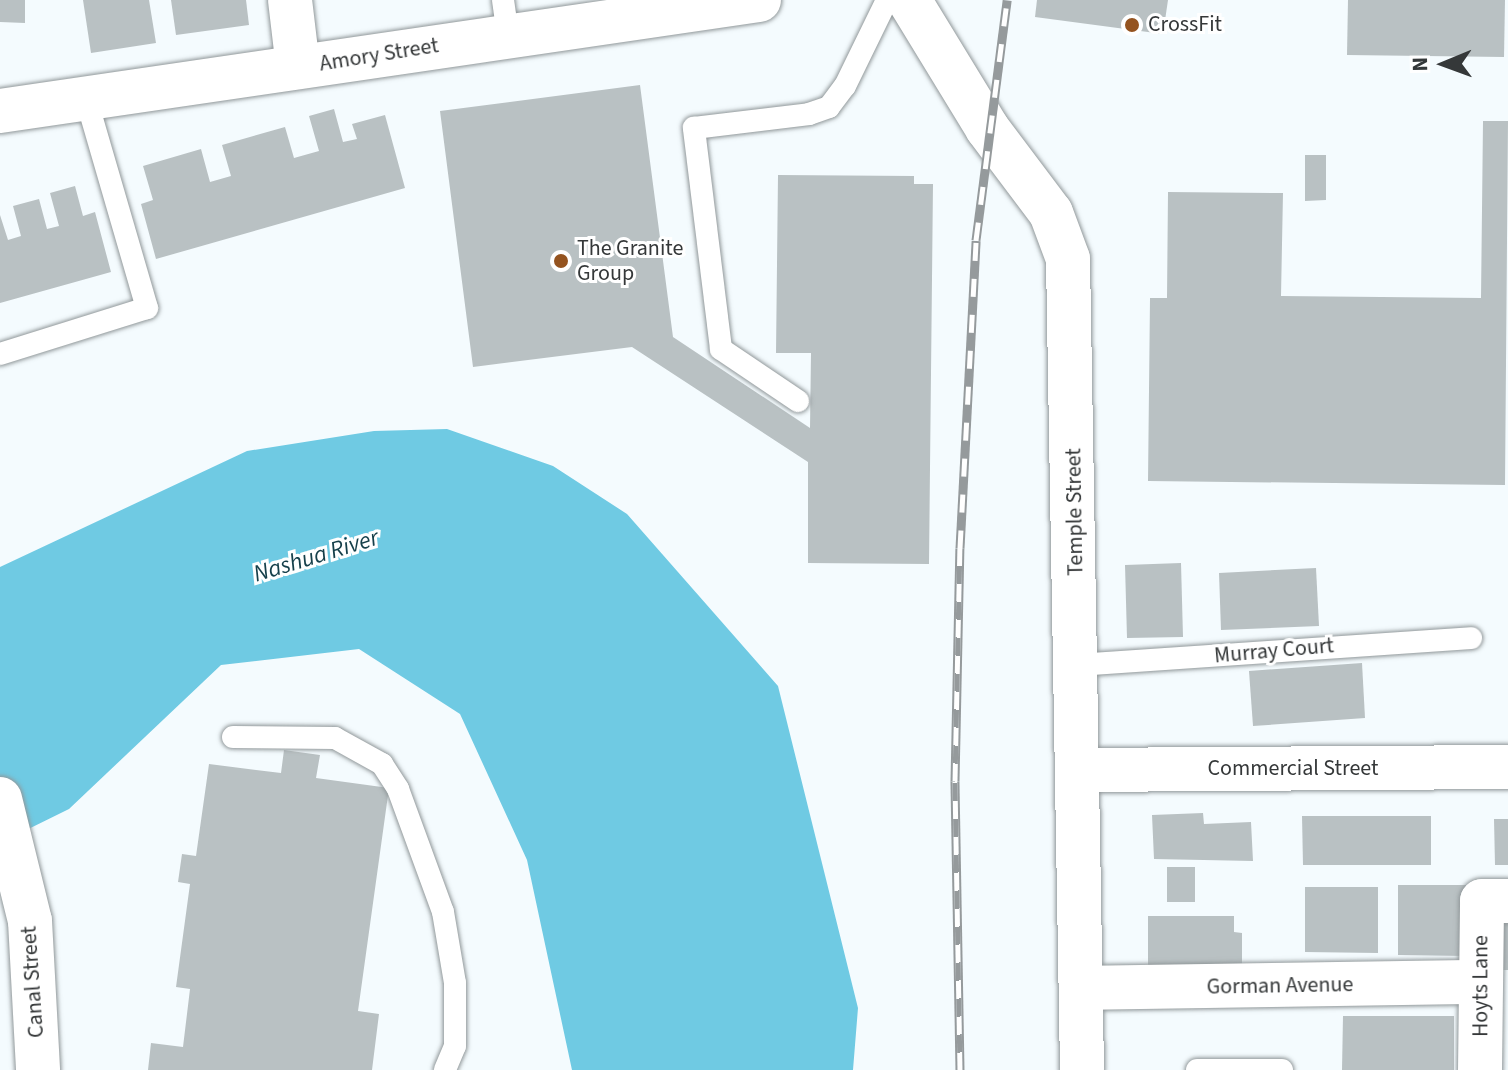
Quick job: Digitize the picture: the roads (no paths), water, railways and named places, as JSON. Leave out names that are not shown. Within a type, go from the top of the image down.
[{"type":"street","points":[[290,0],[298,67]]},
{"type":"street","name":"Amory Street","points":[[0,111],[298,67],[506,18],[759,0]]},
{"type":"street","name":"Temple Street","points":[[909,0],[987,128],[1051,213],[1068,259],[1082,1070]]},
{"type":"street","name":"Commercial Street","points":[[1078,770],[1508,767]]},
{"type":"street","name":"Canal Street","points":[[0,799],[25,895],[36,979],[38,1070]]},
{"type":"street","name":"Hoyts Lane","points":[[1480,1070],[1479,982],[1495,901]]},
{"type":"street","name":"Gorman Avenue","points":[[1081,988],[1479,982]]},
{"type":"lane","points":[[798,401],[721,349],[694,128],[809,114],[829,107],[845,86],[887,0]]},
{"type":"lane","points":[[0,354],[147,308],[86,98]]},
{"type":"lane","name":"Murray Court","points":[[1077,665],[1471,638]]},
{"type":"lane","points":[[233,737],[335,738],[382,764],[398,789],[439,899],[455,983],[455,1046],[445,1070]]},
{"type":"lane","points":[[1197,1070],[1282,1070]]},
{"type":"water","name":"Nashua River","points":[[447,429],[553,466],[627,514],[778,686],[858,1008],[853,1070],[572,1070],[527,860],[460,714],[359,649],[221,665],[69,809],[0,843],[0,567],[247,451],[374,431]]},
{"type":"railway","points":[[960,1070],[955,781],[960,548],[976,240],[1007,0]]},
{"type":"place","name":"CrossFit","points":[[1132,25]]},
{"type":"place","name":"The Granite Group","points":[[561,261]]}]
